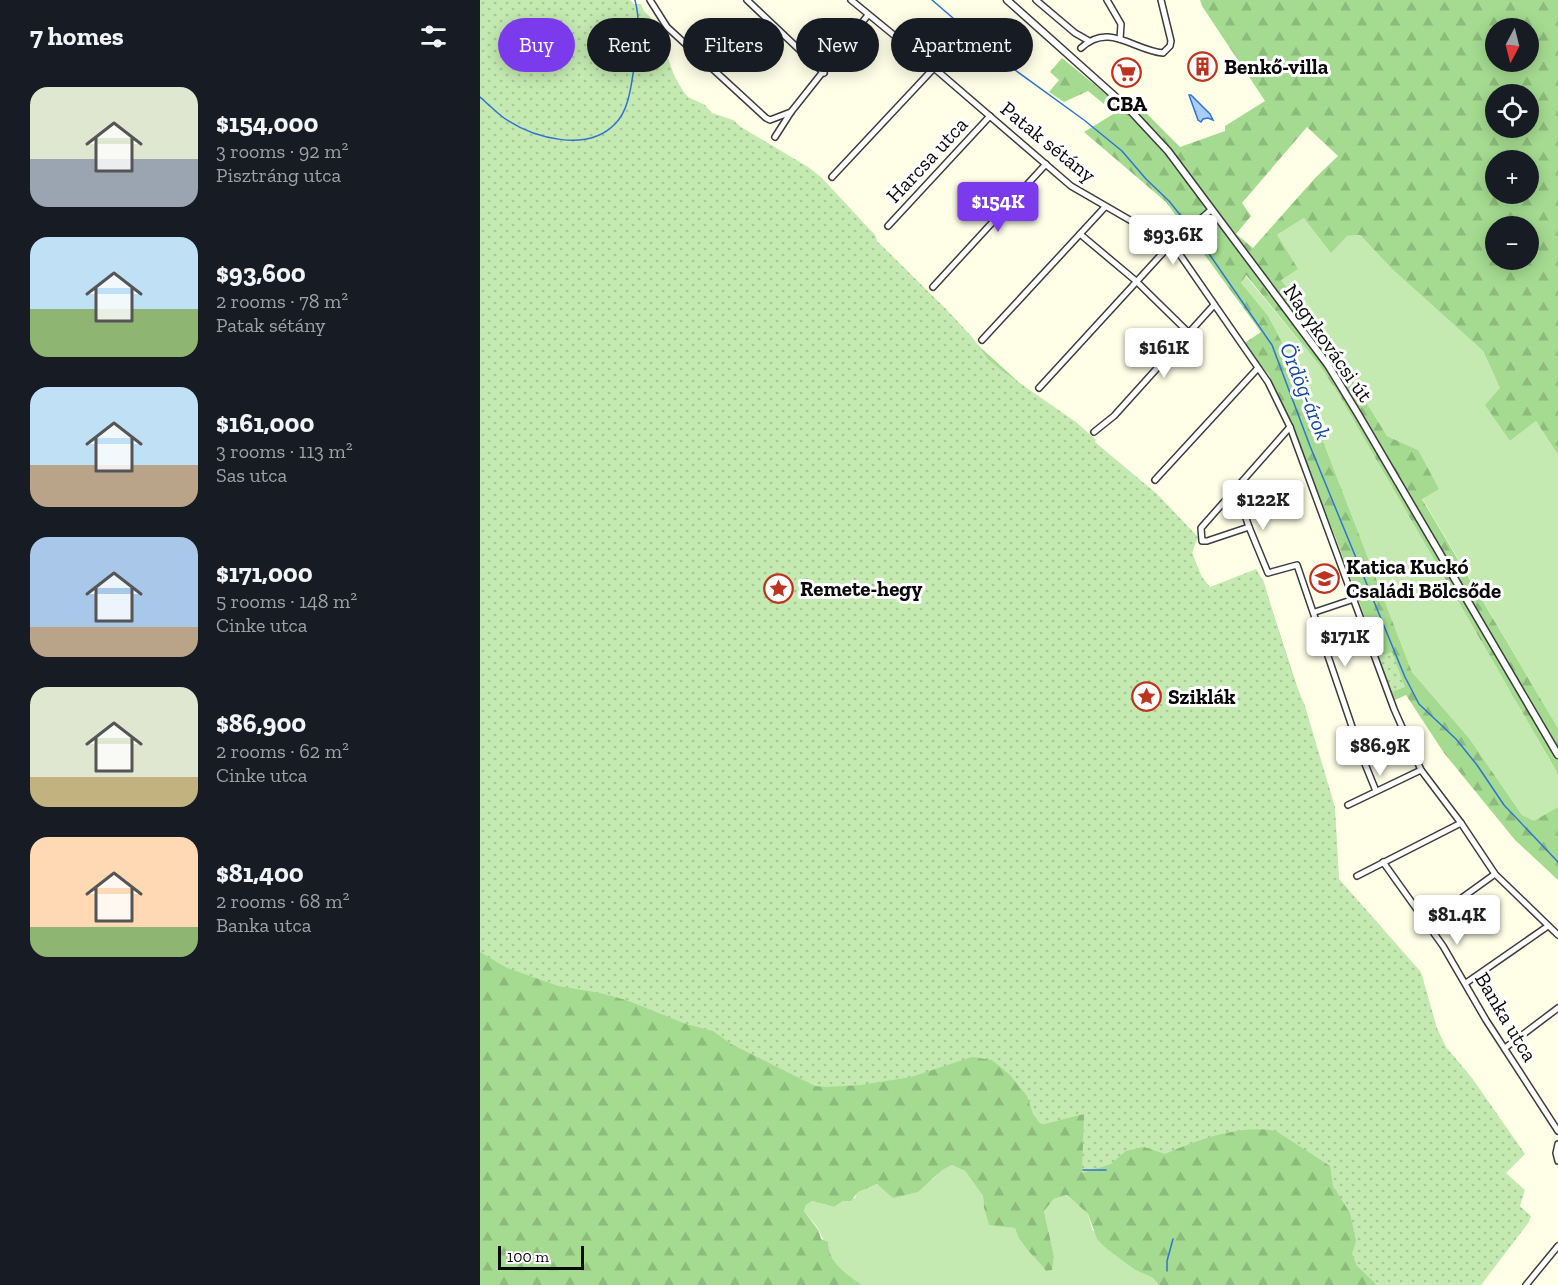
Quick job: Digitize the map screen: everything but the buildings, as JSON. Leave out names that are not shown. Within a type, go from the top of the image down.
[{"type":"street","points":[[650,0],[667,27],[766,118],[770,120],[791,112]]},
{"type":"street","points":[[747,0],[824,73]]},
{"type":"street","name":"Patak sétány","points":[[851,0],[891,33]]},
{"type":"street","name":"Nagykovácsi út","points":[[1007,0],[1128,108],[1168,151],[1342,387],[1558,755]]},
{"type":"street","points":[[1036,0],[1075,33],[1089,41]]},
{"type":"street","points":[[1107,0],[1121,24],[1120,39]]},
{"type":"street","points":[[1081,48],[1089,41],[1100,37],[1120,39],[1163,53],[1170,46],[1170,36],[1161,0]]},
{"type":"street","points":[[775,137],[791,112],[868,15]]},
{"type":"street","points":[[832,177],[930,72]]},
{"type":"street","name":"Patak sétány","points":[[939,72],[1076,189],[1171,244],[1268,382],[1290,426],[1394,709],[1421,770],[1461,823],[1495,874],[1558,935]]},
{"type":"street","name":"Harcsa utca","points":[[888,226],[990,116]]},
{"type":"street","points":[[933,287],[1046,165]]},
{"type":"street","points":[[982,340],[1105,207]]},
{"type":"street","points":[[1039,388],[1171,244],[1211,210]]},
{"type":"street","points":[[1080,234],[1136,281],[1189,333]]},
{"type":"street","points":[[1094,432],[1114,416],[1214,305]]},
{"type":"street","points":[[1155,480],[1258,368]]},
{"type":"street","points":[[1249,527],[1208,541],[1202,541],[1200,537],[1201,528],[1290,426]]},
{"type":"street","points":[[1236,489],[1268,573],[1297,565],[1376,791]]},
{"type":"street","points":[[1315,612],[1354,599]]},
{"type":"street","points":[[1348,805],[1421,770]]},
{"type":"street","points":[[1357,876],[1461,823]]},
{"type":"street","name":"Banka utca","points":[[1383,861],[1466,983],[1558,1131]]},
{"type":"street","points":[[1427,923],[1495,874]]},
{"type":"street","points":[[1466,983],[1548,926]]},
{"type":"street","points":[[1505,1048],[1558,1008]]},
{"type":"street","points":[[1558,1144],[1556,1153],[1558,1161]]},
{"type":"street","points":[[1526,1285],[1558,1246]]},
{"type":"green space","points":[[480,0],[511,18],[498,18],[498,72],[575,72],[575,55],[587,61],[587,72],[605,72],[708,131],[775,149],[981,348],[1195,542],[1192,552],[1200,577],[1210,588],[1263,582],[1308,721],[1337,878],[1440,1039],[1504,1176],[1477,1285],[1159,1285],[1153,1278],[1135,1270],[1108,1250],[1097,1239],[1088,1214],[1067,1195],[1054,1199],[1044,1211],[1054,1256],[1052,1270],[1046,1271],[1024,1246],[1015,1228],[989,1225],[983,1196],[965,1171],[952,1165],[942,1170],[918,1192],[893,1198],[877,1184],[858,1192],[851,1201],[843,1201],[834,1207],[812,1201],[806,1205],[804,1211],[819,1231],[821,1239],[828,1242],[835,1262],[862,1285],[480,1285]]},
{"type":"green space","points":[[480,0],[630,0],[634,4],[641,4],[651,18],[587,18],[587,72],[671,72],[671,67],[688,97],[705,105],[712,113],[733,120],[808,167],[821,177],[875,235],[877,241],[947,310],[972,337],[988,359],[1076,422],[1096,440],[1095,442],[1157,494],[1198,537],[1192,553],[1202,577],[1210,587],[1256,569],[1264,582],[1335,807],[1339,879],[1421,972],[1437,1028],[1446,1047],[1472,1078],[1525,1154],[1506,1173],[1525,1190],[1520,1206],[1531,1216],[1529,1222],[1481,1285],[1377,1285],[1357,1266],[1352,1254],[1356,1241],[1350,1213],[1333,1186],[1330,1166],[1276,1131],[1262,1129],[1219,1135],[1165,1154],[1144,1147],[1126,1151],[1111,1164],[1082,1173],[1084,1114],[1041,1125],[1033,1114],[1027,1096],[1010,1075],[992,1060],[972,1057],[911,1077],[861,1085],[815,1086],[731,1044],[713,1031],[686,1024],[626,1000],[558,986],[507,968],[480,952]]},
{"type":"green space","points":[[1200,0],[1558,0],[1558,455],[1536,421],[1510,441],[1485,405],[1500,388],[1483,351],[1392,269],[1360,235],[1347,236],[1331,253],[1304,218],[1277,235],[1298,269],[1281,280],[1320,327],[1387,436],[1418,450],[1439,489],[1422,499],[1558,728],[1558,774],[1336,390],[1320,366],[1246,275],[1241,283],[1268,316],[1295,368],[1412,672],[1469,738],[1522,815],[1534,821],[1558,807],[1558,880],[1515,840],[1444,753],[1406,695],[1395,700],[1335,536],[1269,375],[1243,344],[1261,332],[1166,202],[1084,132],[1115,113],[1088,91],[1064,102],[1049,92],[1059,80],[1050,72],[1062,58],[1123,108],[1136,103],[1180,147],[1225,131],[1225,126],[1265,101]],"holes":[[[1307,127],[1338,156],[1315,178],[1253,248],[1236,234],[1251,216],[1242,203]]]},
{"type":"green space","points":[[1304,218],[1347,236],[1360,235],[1392,269],[1483,351],[1500,388],[1510,441],[1536,421],[1558,455],[1558,728],[1422,498],[1418,450],[1387,436],[1320,327],[1281,280],[1277,235]]},
{"type":"green space","points":[[1245,275],[1320,366],[1336,390],[1558,774],[1558,807],[1534,822],[1522,815],[1469,738],[1412,672],[1295,368],[1241,283]]},
{"type":"green space","points":[[1392,652],[1405,687],[1389,693],[1376,657]]},
{"type":"green space","points":[[952,1165],[965,1171],[983,1196],[989,1224],[1015,1228],[1024,1246],[1046,1271],[1054,1256],[1044,1211],[1054,1199],[1067,1195],[1088,1214],[1092,1229],[1108,1250],[1135,1270],[1153,1278],[1159,1285],[862,1285],[849,1278],[839,1268],[819,1230],[804,1211],[806,1205],[812,1201],[834,1207],[843,1201],[855,1198],[857,1192],[877,1184],[884,1189],[933,1179],[941,1170]]},
{"type":"water","points":[[1189,95],[1210,114],[1213,120],[1208,118],[1201,122],[1198,120]]},
{"type":"waterway","name":"Ördög-árok","points":[[480,97],[504,118],[544,136],[575,140],[603,133],[620,118],[629,98],[638,34],[635,0]]},
{"type":"waterway","name":"Ördög-árok","points":[[932,0],[1004,62],[1084,120],[1122,151],[1189,226]]},
{"type":"waterway","name":"Ördög-árok","points":[[1192,229],[1272,345],[1310,446],[1405,677],[1419,704],[1456,739],[1504,805],[1558,862]]},
{"type":"waterway","points":[[1083,1170],[1106,1170]]},
{"type":"waterway","points":[[1167,1271],[1167,1261],[1173,1239]]},
{"type":"place","name":"Benkő-villa","points":[[1203,67]]},
{"type":"place","name":"CBA","points":[[1127,73]]},
{"type":"place","name":"Katica Kuckó Családi Bölcsőde","points":[[1325,579]]},
{"type":"place","name":"Remete-hegy","points":[[779,589]]},
{"type":"place","name":"Sziklák","points":[[1147,697]]}]
